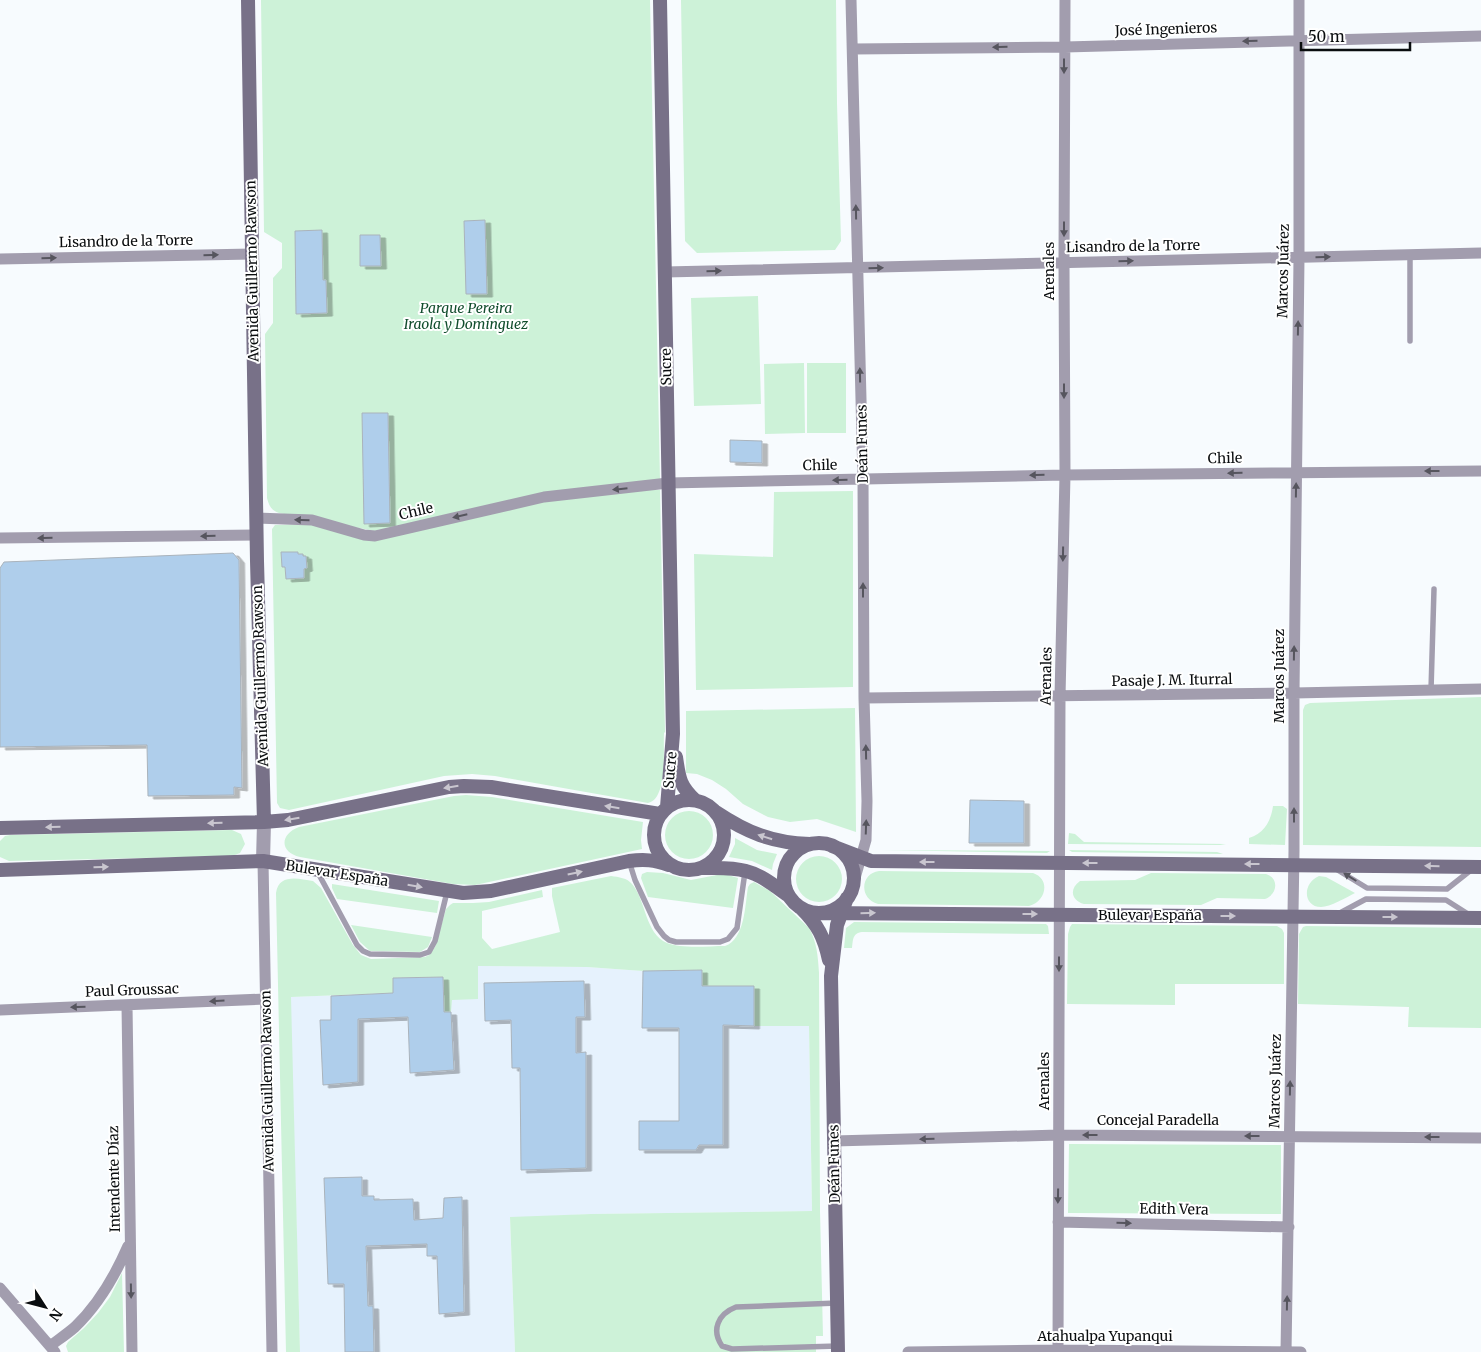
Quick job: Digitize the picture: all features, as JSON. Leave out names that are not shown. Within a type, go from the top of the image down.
[{"type":"main road","name":"Avenida Guillermo Rawson","points":[[248,0],[256,518],[264,822]]},
{"type":"main road","name":"Sucre","points":[[660,0],[673,734],[680,781],[686,791],[696,800]]},
{"type":"main road","name":"Sucre","points":[[663,810],[673,734]]},
{"type":"main road","points":[[0,828],[288,820],[464,786],[492,787],[663,810]]},
{"type":"main road","points":[[832,846],[845,855],[851,864],[854,875],[853,885],[847,898],[835,909],[819,913],[801,908],[790,896],[772,884],[746,871],[723,868],[703,868],[691,871],[680,870],[669,865],[656,851],[653,832],[655,823],[663,810],[676,802],[696,800],[706,804],[734,824],[766,838],[791,843],[823,844],[832,846],[871,861],[1328,864],[1478,867]]},
{"type":"main road","points":[[703,868],[712,862],[719,853],[723,843],[724,832],[721,821],[715,811]]},
{"type":"main road","points":[[790,896],[784,880],[787,864],[798,851],[813,844]]},
{"type":"main road","name":"Bulevar España","points":[[0,870],[263,862],[463,893],[491,891],[629,861],[654,860],[669,865]]},
{"type":"main road","name":"Deán Funes","points":[[831,976],[837,925],[847,898]]},
{"type":"main road","name":"Deán Funes","points":[[801,908],[818,928],[824,939],[831,976],[838,1349]]},
{"type":"main road","name":"Bulevar España","points":[[819,913],[1478,918]]},
{"type":"street","name":"Deán Funes","points":[[851,0],[858,268],[867,801],[866,840],[853,885]]},
{"type":"street","name":"Arenales","points":[[1058,1351],[1060,697],[1065,475],[1065,0]]},
{"type":"street","name":"Marcos Juárez","points":[[1286,1352],[1289,1227],[1299,258],[1299,0]]},
{"type":"street","name":"José Ingenieros","points":[[852,49],[1064,47],[1481,36]]},
{"type":"street","name":"Lisandro de la Torre","points":[[665,272],[1481,253]]},
{"type":"street","name":"Lisandro de la Torre","points":[[0,258],[252,254]]},
{"type":"street","name":"Chile","points":[[256,518],[312,520],[364,535],[375,536],[544,497],[668,483],[1065,475],[1481,471]]},
{"type":"street","points":[[0,538],[257,535]]},
{"type":"street","name":"Pasaje J. M. Iturral","points":[[864,698],[1294,694],[1481,689]]},
{"type":"street","name":"Avenida Guillermo Rawson","points":[[264,822],[265,999],[272,1352]]},
{"type":"street","name":"Paul Groussac","points":[[0,1010],[265,999]]},
{"type":"street","name":"Intendente Díaz","points":[[127,1005],[132,1352]]},
{"type":"street","name":"Concejal Paradella","points":[[834,1142],[1059,1135],[1481,1138]]},
{"type":"street","name":"Edith Vera","points":[[1058,1222],[1289,1227]]},
{"type":"street","points":[[0,1288],[52,1349],[91,1311],[107,1289],[130,1242]]},
{"type":"street","name":"Atahualpa Yupanqui","points":[[908,1352],[1301,1352]]},
{"type":"lane","points":[[1410,255],[1410,341]]},
{"type":"lane","points":[[1431,690],[1434,589]]},
{"type":"lane","points":[[629,861],[635,880],[657,927],[669,940],[676,942],[720,942],[728,939],[737,928],[746,871]]},
{"type":"lane","points":[[1328,864],[1367,888],[1447,889],[1478,867]]},
{"type":"lane","points":[[316,869],[358,944],[363,951],[370,954],[420,955],[429,952],[435,941],[447,892]]},
{"type":"lane","points":[[837,1303],[736,1307],[722,1316],[717,1326],[717,1338],[722,1346],[732,1349],[838,1349]]},
{"type":"shaded area","points":[[478,966],[587,967],[643,971],[643,1027],[689,1028],[679,1041],[679,1089],[695,1089],[695,1106],[679,1106],[679,1130],[665,1130],[665,1121],[639,1121],[639,1149],[696,1149],[699,1145],[723,1145],[723,1043],[706,1042],[706,1025],[809,1026],[812,1211],[591,1214],[510,1218],[515,1352],[300,1352],[290,997],[393,993],[393,978],[443,977],[444,1012],[451,1012],[451,1000]]},
{"type":"green space","name":"Parque Pereira Iraola y Domínguez","points":[[261,0],[650,0],[660,479],[650,490],[660,490],[665,732],[662,783],[659,793],[654,800],[648,803],[495,776],[472,774],[444,776],[289,810],[280,808],[277,803],[272,529],[275,525],[308,524],[375,531],[279,513],[274,511],[267,498],[265,334],[273,323],[273,278],[282,268],[282,243],[264,232]]},
{"type":"green space","points":[[681,0],[836,0],[841,241],[835,250],[697,253],[685,241]]},
{"type":"green space","points":[[758,296],[761,404],[694,406],[691,298]]},
{"type":"green space","points":[[804,363],[805,433],[765,434],[764,364]]},
{"type":"green space","points":[[807,363],[846,363],[846,433],[807,433]]},
{"type":"green space","points":[[853,491],[853,687],[696,690],[694,554],[773,557],[774,492]]},
{"type":"green space","points":[[1481,697],[1481,847],[1303,845],[1303,710],[1305,705],[1310,703]]},
{"type":"green space","points":[[855,708],[856,832],[817,819],[790,822],[768,817],[743,804],[712,780],[697,774],[686,773],[686,711]]},
{"type":"green space","points":[[466,795],[492,797],[643,822],[642,849],[475,885],[453,884],[300,857],[293,855],[285,847],[285,838],[299,827]]},
{"type":"green space","points":[[1273,806],[1283,806],[1287,809],[1285,845],[1249,844],[1249,838],[1259,833],[1266,826],[1271,817]]},
{"type":"green space","points":[[684,811],[694,811],[706,818],[713,830],[713,840],[706,852],[694,859],[684,859],[676,855],[669,848],[665,840],[665,830],[669,822],[676,815]]},
{"type":"green space","points":[[232,830],[241,834],[245,844],[240,853],[232,856],[9,861],[0,857],[0,841],[5,836],[10,835]]},
{"type":"green space","points":[[1069,833],[1075,834],[1084,842],[1226,844],[1068,844]]},
{"type":"green space","points":[[735,838],[757,850],[777,854],[772,870],[752,861],[729,857],[735,844]]},
{"type":"green space","points":[[882,850],[1050,851],[1047,853]]},
{"type":"green space","points":[[1069,850],[1217,852],[1223,854],[1072,852]]},
{"type":"green space","points":[[824,856],[836,862],[841,870],[841,888],[836,896],[828,901],[814,902],[802,896],[797,888],[796,874],[802,862],[810,857]]},
{"type":"green space","points":[[879,871],[1033,873],[1042,880],[1044,890],[1039,900],[1029,906],[878,904],[867,897],[864,886],[868,876]]},
{"type":"green space","points":[[647,872],[663,873],[691,880],[717,875],[728,875],[738,878],[733,908],[648,897],[641,878],[642,874]]},
{"type":"green space","points":[[1151,873],[1266,874],[1273,879],[1275,886],[1272,894],[1265,899],[1217,898],[1201,905],[1084,904],[1076,900],[1073,894],[1074,887],[1080,881],[1135,880]]},
{"type":"green space","points":[[611,876],[620,877],[632,884],[637,891],[654,932],[660,939],[673,945],[687,947],[725,946],[732,942],[737,936],[743,921],[748,887],[754,882],[770,891],[812,933],[817,950],[819,973],[820,1211],[823,1336],[816,1336],[816,1352],[515,1352],[510,1217],[812,1211],[809,1026],[754,1026],[754,986],[702,986],[701,970],[643,971],[587,967],[478,966],[478,999],[452,1000],[451,1012],[444,1012],[443,977],[393,978],[393,993],[291,997],[300,1352],[286,1352],[276,893],[281,882],[290,879],[313,881],[321,888],[353,945],[361,955],[371,959],[425,957],[429,955],[435,947],[446,909],[453,903],[489,902],[542,890],[543,897],[482,911],[482,938],[492,949],[560,932],[552,888]]},
{"type":"green space","points":[[1319,876],[1326,877],[1355,893],[1329,905],[1315,906],[1308,899],[1307,889],[1313,879]]},
{"type":"green space","points":[[332,884],[439,901],[437,913],[337,899]]},
{"type":"green space","points":[[854,922],[1046,924],[1049,934],[862,932],[856,934],[852,948],[844,948],[846,928]]},
{"type":"green space","points":[[1072,924],[1277,926],[1284,933],[1284,984],[1175,984],[1175,1005],[1067,1004],[1068,934]]},
{"type":"green space","points":[[351,925],[432,937],[428,947],[420,952],[370,951],[360,942]]},
{"type":"green space","points":[[1303,927],[1481,928],[1481,1028],[1408,1027],[1409,1007],[1298,1004],[1299,934]]},
{"type":"green space","points":[[1069,1144],[1281,1145],[1281,1214],[1068,1213]]},
{"type":"green space","points":[[122,1273],[124,1352],[68,1352],[66,1346],[68,1342],[98,1313],[110,1297]]},
{"type":"building","points":[[485,220],[487,294],[466,294],[464,221]]},
{"type":"building","points":[[322,230],[323,280],[326,280],[327,313],[296,314],[295,231]]},
{"type":"building","points":[[360,235],[380,235],[381,266],[360,266]]},
{"type":"building","points":[[362,413],[388,413],[390,523],[364,524]]},
{"type":"building","points":[[730,440],[762,441],[762,463],[730,462]]},
{"type":"building","points":[[281,552],[298,552],[298,554],[306,556],[307,568],[304,569],[304,578],[286,579],[285,567],[282,567]]},
{"type":"building","points":[[233,553],[239,560],[242,788],[234,787],[234,795],[148,796],[147,745],[0,747],[0,568],[4,562]]},
{"type":"building","points":[[970,800],[1024,801],[1024,843],[969,843]]},
{"type":"building","points":[[702,970],[702,986],[754,986],[754,1026],[723,1025],[723,1145],[699,1145],[696,1150],[639,1150],[639,1121],[679,1121],[679,1028],[642,1028],[643,971]]},
{"type":"building","points":[[443,977],[444,1012],[451,1012],[454,1070],[410,1073],[408,1017],[358,1019],[358,1082],[323,1085],[320,1020],[331,1020],[331,996],[393,993],[393,978]]},
{"type":"building","points":[[584,981],[585,1017],[576,1017],[576,1053],[586,1052],[586,1168],[521,1170],[520,1068],[512,1068],[511,1020],[485,1021],[484,983]]},
{"type":"building","points":[[362,1177],[362,1196],[374,1196],[374,1200],[413,1199],[414,1220],[443,1218],[444,1198],[462,1197],[464,1312],[439,1314],[437,1256],[427,1256],[427,1244],[366,1246],[368,1306],[373,1306],[374,1352],[345,1352],[344,1284],[328,1284],[324,1178]]}]
